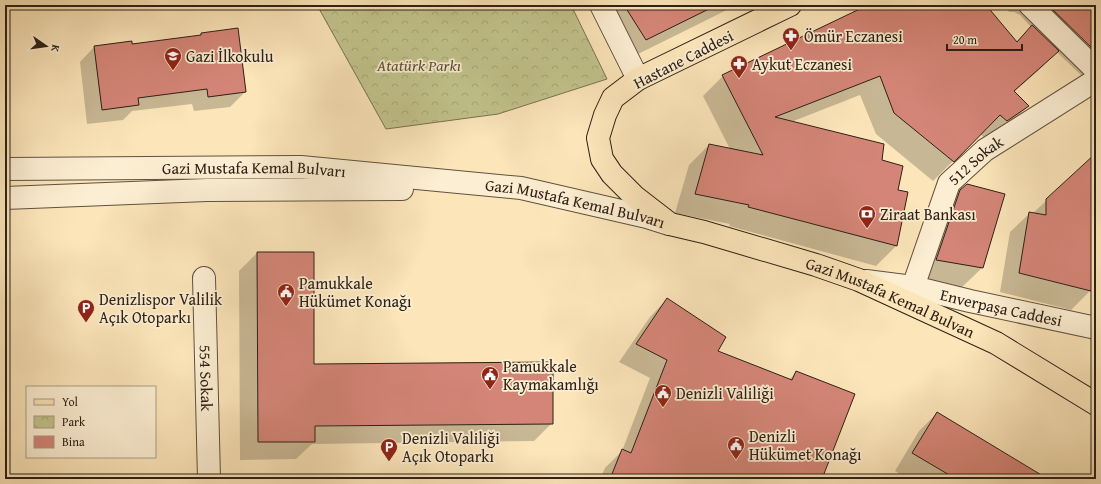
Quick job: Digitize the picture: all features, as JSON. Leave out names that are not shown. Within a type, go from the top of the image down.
[{"type":"main road","name":"Hastane Caddesi","points":[[670,224],[625,188],[612,174],[602,159],[598,138],[605,115],[613,98],[638,79],[790,5]]},
{"type":"main road","name":"Gazi Mustafa Kemal Bulvan","points":[[670,224],[704,232],[816,265],[859,280],[996,343],[1096,404]]},
{"type":"street","points":[[601,5],[638,79]]},
{"type":"street","points":[[1030,5],[1096,70]]},
{"type":"street","name":"512 Sokak","points":[[913,287],[949,183],[985,150],[1096,80]]},
{"type":"street","name":"Gazi Mustafa Kemal Bulvarı","points":[[5,169],[301,167],[521,188],[647,217],[670,224]]},
{"type":"street","name":"Gazi Mustafa Kemal Bulvarı","points":[[5,198],[207,190],[402,189],[518,201],[632,222],[670,224]]},
{"type":"street","name":"554 Sokak","points":[[204,278],[209,479]]},
{"type":"street","name":"Enverpaşa Caddesi","points":[[859,280],[913,287],[1096,328]]},
{"type":"green space","name":"Atatürk Parkı","points":[[317,5],[571,5],[607,79],[498,114],[386,129]]},
{"type":"building","points":[[624,5],[717,5],[646,40]]},
{"type":"building","points":[[868,5],[986,5],[1017,42],[1032,25],[1059,51],[1014,91],[1029,106],[1007,121],[1000,115],[954,162],[894,113],[880,76],[775,117],[884,144],[882,160],[903,166],[898,190],[908,192],[897,246],[748,207],[749,205],[695,194],[709,144],[763,155],[722,75]]},
{"type":"building","points":[[1096,5],[1096,52],[1049,6]]},
{"type":"building","points":[[238,28],[246,92],[208,97],[207,89],[138,98],[139,105],[102,110],[94,46],[132,41],[132,44],[201,35],[201,33]]},
{"type":"building","points":[[1096,153],[1096,279],[1091,291],[1019,273],[1029,212],[1046,215],[1046,199]]},
{"type":"building","points":[[967,184],[1005,194],[983,268],[936,260],[960,190]]},
{"type":"building","name":"Pamukkale Hükümet Konağı","points":[[257,252],[314,252],[314,364],[553,362],[553,424],[315,426],[315,442],[258,442]]},
{"type":"building","points":[[667,298],[726,337],[718,351],[792,380],[796,371],[855,394],[822,479],[610,479],[622,449],[631,453],[667,360],[636,344]]},
{"type":"building","points":[[937,412],[1048,479],[956,479],[912,453]]},
{"type":"place","name":"Ömür Eczanesi","points":[[791,51]]},
{"type":"place","name":"Gazi İlkokulu","points":[[173,71]]},
{"type":"place","name":"Aykut Eczanesi","points":[[739,79]]},
{"type":"place","name":"Ziraat Bankası","points":[[867,229]]},
{"type":"place","name":"Pamukkale Hükümet Konağı","points":[[286,307]]},
{"type":"place","name":"Denizlispor Valilik Açık Otoparkı","points":[[86,323]]},
{"type":"place","name":"Pamukkale Kaymakamlığı","points":[[490,390]]},
{"type":"place","name":"Denizli Valiliği","points":[[663,408]]},
{"type":"place","name":"Denizli Hükümet Konağı","points":[[736,460]]},
{"type":"place","name":"Denizli Valiliği Açık Otoparkı","points":[[389,462]]}]
